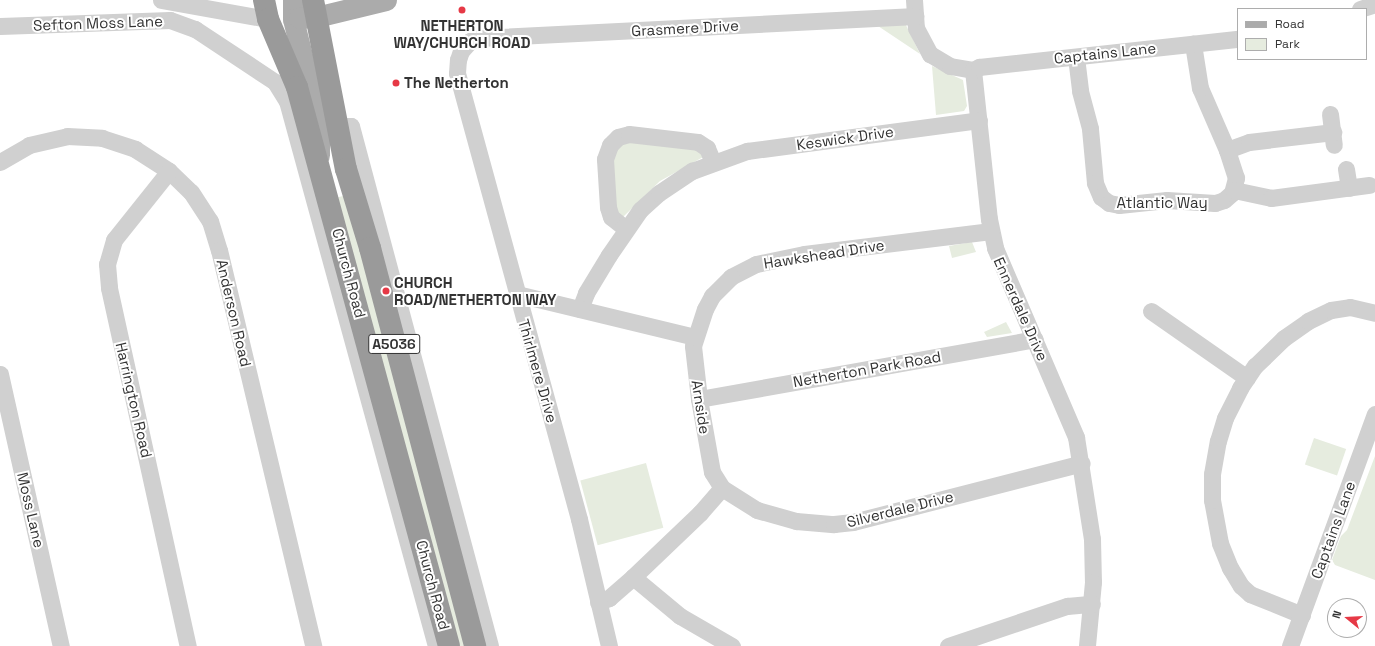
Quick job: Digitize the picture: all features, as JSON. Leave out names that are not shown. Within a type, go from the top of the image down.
[{"type":"highway","name":"Church Road","points":[[288,8],[320,40],[346,169],[370,248],[475,646]]},
{"type":"highway","name":"Church Road","points":[[288,8],[297,87],[450,646]]},
{"type":"main road","points":[[288,8],[386,0]]},
{"type":"street","points":[[161,0],[235,14],[288,8]]},
{"type":"street","points":[[1363,8],[1375,4]]},
{"type":"street","points":[[914,8],[919,37],[930,54],[950,66],[973,70]]},
{"type":"street","name":"Grasmere Drive","points":[[461,51],[470,41],[480,38],[914,8]]},
{"type":"street","name":"Sefton Moss Lane","points":[[0,26],[170,20],[195,29],[275,82]]},
{"type":"street","name":"Captains Lane","points":[[973,70],[979,67],[1237,39]]},
{"type":"street","points":[[1193,44],[1200,88],[1235,172],[1234,190],[1271,198],[1369,185]]},
{"type":"street","name":"Thirlmere Drive","points":[[461,51],[458,60],[458,72],[579,519],[609,646]]},
{"type":"street","name":"Atlantic Way","points":[[1076,57],[1081,99],[1090,129],[1095,183],[1098,193],[1105,200],[1120,205],[1167,200],[1215,203],[1224,200],[1234,190]]},
{"type":"street","name":"Ennerdale Drive","points":[[973,70],[991,231],[998,258],[1035,339],[1070,422],[1082,463],[1092,539],[1092,604],[1087,646]]},
{"type":"street","name":"Church Road","points":[[275,82],[287,100],[436,646]]},
{"type":"street","points":[[1227,150],[1249,142],[1333,138],[1330,114]]},
{"type":"street","name":"Keswick Drive","points":[[580,309],[586,293],[626,229],[640,210],[659,192],[692,171],[713,162],[747,151],[979,120]]},
{"type":"street","points":[[337,126],[351,126],[490,646]]},
{"type":"street","points":[[626,229],[611,217],[608,200],[605,159],[610,145],[618,137],[629,134],[698,142],[707,148],[713,162]]},
{"type":"street","name":"Anderson Road","points":[[0,162],[30,145],[67,136],[102,138],[129,147],[169,171],[191,192],[210,221],[219,250],[313,646]]},
{"type":"street","points":[[1346,169],[1349,188]]},
{"type":"street","name":"Harrington Road","points":[[169,171],[114,240],[107,264],[109,288],[188,646]]},
{"type":"street","name":"Hawkshead Drive","points":[[695,337],[699,322],[712,296],[731,277],[756,264],[804,254],[991,231]]},
{"type":"street","points":[[517,294],[695,337]]},
{"type":"street","points":[[1302,615],[1254,596],[1241,586],[1227,561],[1217,528],[1212,488],[1216,450],[1225,418],[1247,378],[1272,348],[1316,317],[1340,308],[1359,308],[1375,313]]},
{"type":"street","points":[[1151,311],[1247,378]]},
{"type":"street","name":"Arnside","points":[[695,337],[693,357],[709,462],[722,488]]},
{"type":"street","name":"Netherton Park Road","points":[[699,399],[1035,339]]},
{"type":"street","name":"Moss Lane","points":[[0,374],[61,646]]},
{"type":"street","name":"Captains Lane","points":[[1290,646],[1375,414]]},
{"type":"street","name":"Silverdale Drive","points":[[722,488],[742,502],[775,516],[814,524],[834,524],[853,522],[1082,463]]},
{"type":"street","points":[[598,602],[609,598],[634,577],[722,488]]},
{"type":"street","points":[[634,577],[680,616],[732,646]]},
{"type":"street","points":[[948,646],[1067,606],[1092,604]]},
{"type":"green space","points":[[872,22],[905,23],[920,54]]},
{"type":"green space","points":[[932,66],[963,80],[967,106],[964,111],[936,115]]},
{"type":"green space","points":[[620,142],[697,146],[705,156],[660,181],[623,217],[616,214],[610,162]]},
{"type":"green space","points":[[347,195],[379,314],[372,332],[335,198]]},
{"type":"green space","points":[[972,242],[976,252],[952,258],[949,246]]},
{"type":"green space","points":[[380,318],[468,646],[447,646],[361,323]]},
{"type":"green space","points":[[1006,322],[1012,333],[987,337],[984,332]]},
{"type":"green space","points":[[1314,438],[1346,449],[1337,476],[1305,464]]},
{"type":"green space","points":[[1375,456],[1375,580],[1335,565],[1332,560],[1341,536],[1347,530]]},
{"type":"green space","points":[[646,463],[663,528],[598,545],[580,481]]},
{"type":"place","name":"NETHERTON WAY/CHURCH ROAD","points":[[462,10]]},
{"type":"place","name":"The Netherton","points":[[396,83]]},
{"type":"place","name":"CHURCH ROAD/NETHERTON WAY","points":[[386,291]]}]
